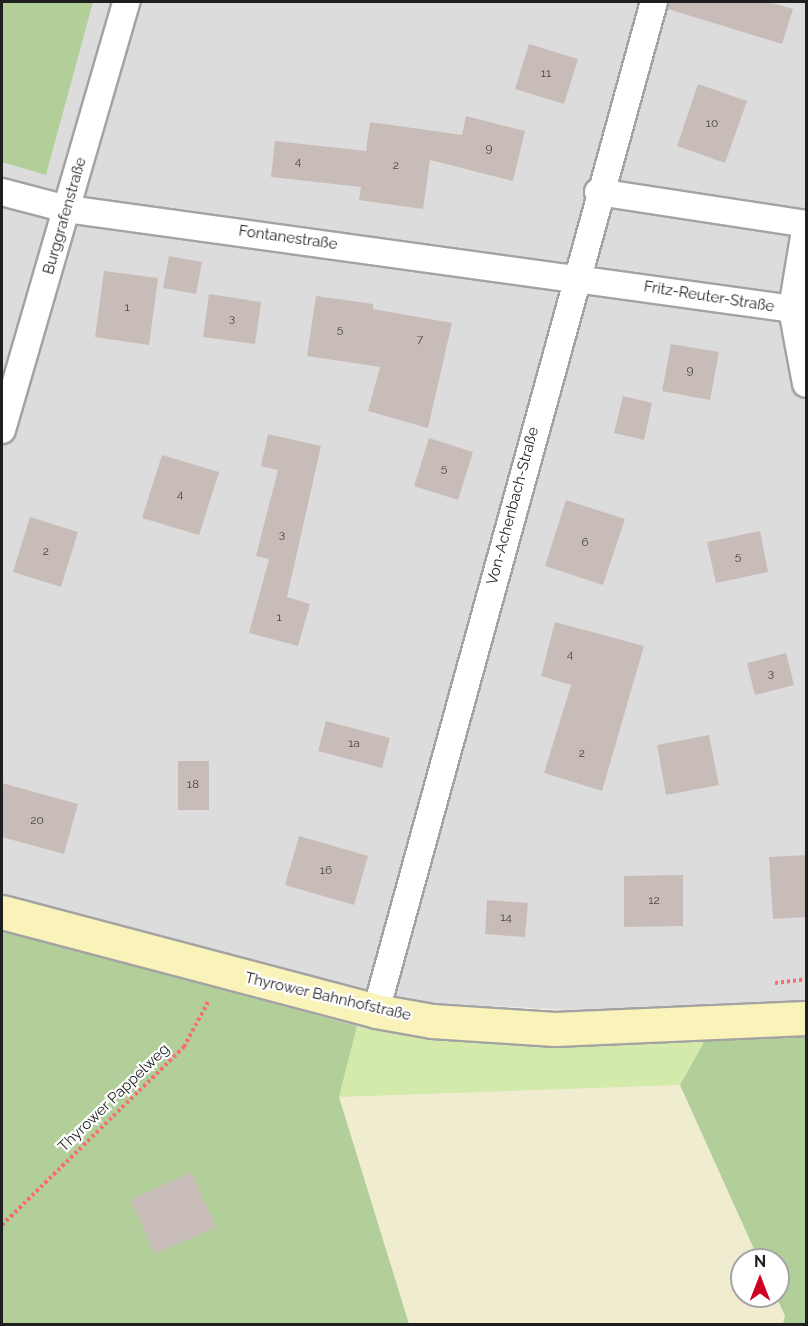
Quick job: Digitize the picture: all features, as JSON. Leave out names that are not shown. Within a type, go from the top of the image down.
[{"type":"main road","name":"Thyrower Bahnhofstraße","points":[[2,912],[224,973],[376,1011],[444,1022],[555,1029],[807,1018]]},
{"type":"street","name":"Burggrafenstraße","points":[[2,430],[68,209],[126,2]]},
{"type":"street","name":"Von-Achenbach-Straße","points":[[376,1011],[598,192],[654,2]]},
{"type":"street","name":"Fontanestraße","points":[[2,192],[68,209],[575,276]]},
{"type":"street","name":"Fritz-Reuter-Straße","points":[[575,276],[792,309],[806,224],[598,192]]},
{"type":"street","points":[[792,309],[807,384]]},
{"type":"path","name":"Thyrower Pappelweg","points":[[2,1225],[183,1047],[224,973]]},
{"type":"shaded area","points":[[2,2],[806,2],[806,1001],[598,1011],[407,1002],[2,897]]},
{"type":"shaded area","points":[[680,1085],[754,1248],[730,1248],[730,1308],[781,1308],[785,1316],[783,1324],[409,1324],[339,1097]]},
{"type":"green space","points":[[2,2],[93,2],[46,175],[2,162]]},
{"type":"green space","points":[[2,930],[357,1026],[339,1097],[409,1324],[2,1324]]},
{"type":"green space","points":[[357,1026],[493,1042],[581,1045],[705,1040],[680,1085],[339,1097]]},
{"type":"green space","points":[[806,1035],[806,1324],[783,1324],[785,1316],[781,1308],[790,1308],[790,1248],[754,1248],[680,1085],[705,1040]]},
{"type":"building","points":[[669,2],[769,2],[793,9],[782,44],[668,9]]},
{"type":"building","points":[[529,44],[578,59],[564,104],[515,89]]},
{"type":"building","points":[[698,84],[747,101],[725,163],[677,146]]},
{"type":"building","points":[[466,116],[525,131],[513,181],[430,160],[423,209],[359,200],[361,187],[271,177],[275,141],[366,151],[370,122],[462,135]]},
{"type":"building","points":[[169,256],[202,262],[196,294],[163,288]]},
{"type":"building","points":[[104,271],[158,278],[149,345],[95,337]]},
{"type":"building","points":[[209,294],[261,302],[255,344],[203,337]]},
{"type":"building","points":[[316,296],[373,304],[373,309],[452,323],[428,428],[368,411],[380,367],[307,356]]},
{"type":"building","points":[[671,344],[719,352],[710,400],[662,391]]},
{"type":"building","points":[[623,396],[652,403],[644,440],[614,433]]},
{"type":"building","points":[[268,434],[321,446],[287,597],[310,604],[298,646],[249,633],[269,559],[256,556],[278,470],[261,466]]},
{"type":"building","points":[[429,438],[473,452],[458,500],[414,486]]},
{"type":"building","points":[[162,455],[219,472],[199,535],[142,518]]},
{"type":"building","points":[[566,500],[625,519],[603,585],[545,566]]},
{"type":"building","points":[[30,517],[78,532],[61,587],[13,572]]},
{"type":"building","points":[[760,531],[768,572],[716,583],[707,542]]},
{"type":"building","points":[[555,622],[644,646],[602,791],[544,773],[571,685],[541,676]]},
{"type":"building","points":[[786,653],[794,685],[755,695],[747,663]]},
{"type":"building","points":[[326,721],[390,738],[382,768],[318,751]]},
{"type":"building","points":[[709,735],[719,785],[666,795],[657,745]]},
{"type":"building","points":[[178,761],[209,761],[209,810],[178,810]]},
{"type":"building","points":[[2,783],[78,804],[64,854],[2,837]]},
{"type":"building","points":[[299,836],[368,856],[354,905],[285,885]]},
{"type":"building","points":[[807,855],[807,917],[773,919],[769,857]]},
{"type":"building","points":[[683,875],[683,926],[624,927],[624,876]]},
{"type":"building","points":[[487,900],[528,903],[525,937],[485,934]]},
{"type":"building","points":[[191,1172],[216,1227],[155,1254],[130,1200]]}]
